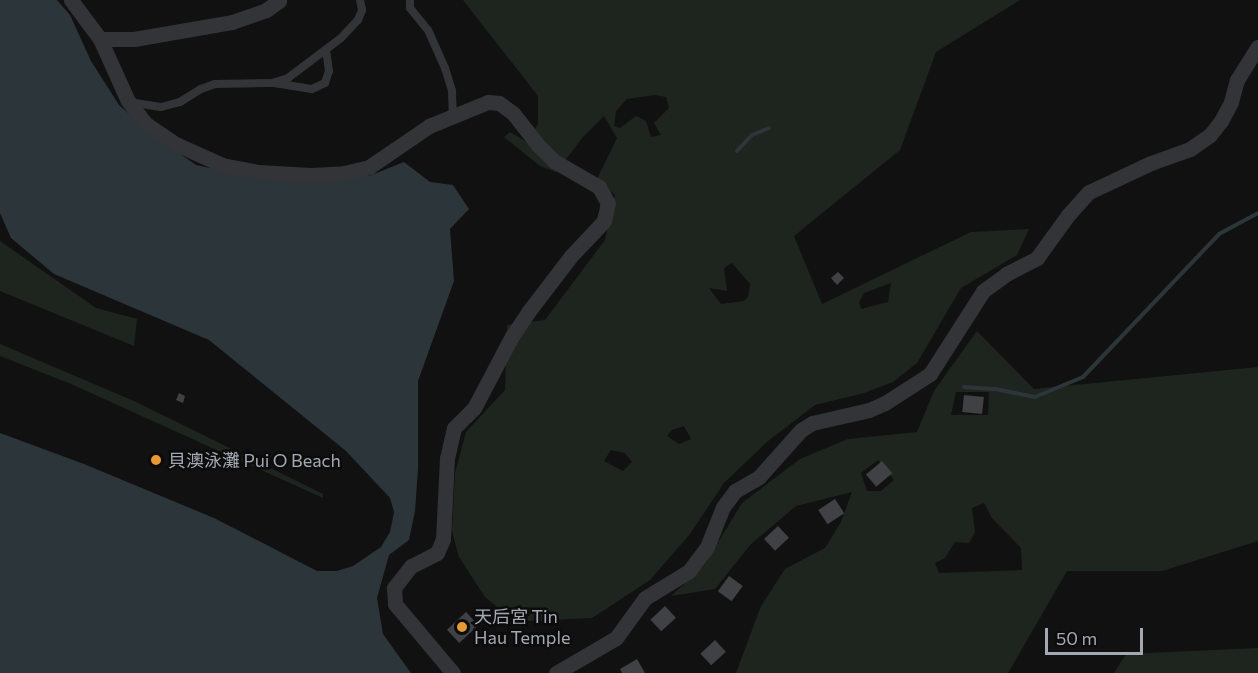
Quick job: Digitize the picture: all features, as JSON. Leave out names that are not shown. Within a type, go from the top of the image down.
[{"type":"street","points":[[71,0],[100,39],[128,101],[146,124],[160,135],[207,160],[258,172],[311,175],[344,173],[369,167],[429,126],[489,102],[499,103],[513,113],[538,145],[554,160],[599,187],[608,203],[604,221],[571,256],[529,311],[512,336],[474,408],[454,428],[447,458],[442,539],[437,553],[411,566],[394,588],[395,604],[453,673]]},
{"type":"street","points":[[100,39],[134,39],[232,22],[266,10],[279,1]]},
{"type":"street","points":[[555,673],[616,638],[645,598],[688,571],[707,547],[723,507],[735,491],[759,477],[801,430],[812,423],[877,407],[930,374],[983,291],[1006,274],[1037,258],[1089,192],[1151,163],[1190,149],[1210,135],[1226,112],[1237,80],[1258,47]]},
{"type":"lane","points":[[272,83],[304,69],[358,20],[362,10],[360,0]]},
{"type":"lane","points":[[410,0],[410,8],[428,30],[445,68],[452,91],[453,115]]},
{"type":"lane","points":[[128,101],[161,107],[180,102],[201,88],[215,84],[272,83],[304,89],[320,86],[325,83],[329,71],[326,50]]},
{"type":"shaded area","points":[[0,0],[57,0],[70,15],[91,61],[119,105],[157,138],[196,165],[256,178],[369,176],[404,162],[430,182],[453,185],[469,209],[450,229],[454,281],[418,381],[418,469],[415,511],[409,540],[389,555],[377,598],[383,634],[411,673],[0,673],[0,433],[84,464],[214,518],[317,571],[337,571],[353,566],[381,547],[390,532],[394,512],[390,498],[346,451],[209,340],[54,274],[11,238],[0,213]]},
{"type":"shaded area","points":[[463,0],[1020,0],[936,52],[900,150],[794,236],[822,304],[971,232],[1029,229],[1017,255],[961,288],[917,363],[893,382],[864,393],[815,405],[768,441],[724,483],[690,534],[650,580],[592,618],[528,621],[501,610],[485,597],[459,557],[452,531],[455,473],[466,432],[505,390],[507,325],[545,320],[605,240],[615,195],[597,179],[617,138],[604,116],[583,137],[556,172],[540,166],[504,137],[510,132],[527,142],[538,124],[538,96]],"holes":[[[655,95],[666,97],[669,108],[654,123],[661,135],[651,137],[646,121],[636,116],[620,128],[614,126],[616,111],[627,99]],[[732,263],[750,284],[748,297],[744,301],[721,304],[709,288],[727,291],[724,268]],[[891,283],[888,302],[861,309],[859,302],[864,293]],[[684,426],[691,439],[679,444],[667,436],[672,430]],[[611,450],[625,453],[632,462],[623,471],[604,461]]]},
{"type":"shaded area","points":[[0,241],[96,308],[137,319],[134,346],[0,291]]},
{"type":"shaded area","points":[[977,331],[1034,389],[1258,367],[1258,541],[1162,571],[1067,571],[1008,673],[736,673],[761,606],[785,569],[825,548],[841,522],[852,492],[796,506],[751,544],[715,589],[671,596],[703,567],[742,503],[800,459],[848,439],[917,432],[934,391]],"holes":[[[956,392],[989,392],[988,415],[951,415]],[[878,460],[894,480],[881,491],[867,491],[861,473]],[[984,503],[992,518],[1021,548],[1022,570],[939,573],[935,563],[945,558],[955,542],[969,543],[975,532],[972,508]]]},
{"type":"shaded area","points":[[0,344],[134,401],[323,494],[323,498],[71,384],[0,356]]},
{"type":"shaded area","points":[[1258,648],[1258,673],[1114,673],[1126,654]]},
{"type":"building","points":[[838,272],[844,278],[837,285],[831,278]]},
{"type":"building","points":[[179,393],[185,396],[183,403],[176,400]]},
{"type":"building","points":[[964,395],[984,397],[982,414],[962,412]]},
{"type":"building","points":[[882,461],[892,473],[876,487],[866,474]]},
{"type":"building","points":[[835,499],[844,513],[827,524],[818,510]]},
{"type":"building","points":[[778,526],[789,538],[775,551],[764,539]]},
{"type":"building","points":[[729,576],[743,586],[732,601],[718,591]]},
{"type":"building","points":[[665,606],[676,618],[661,631],[650,620]]},
{"type":"building","name":"天后宮 Tin Hau Temple","points":[[466,612],[478,625],[459,643],[447,630]]},
{"type":"building","points":[[715,640],[726,652],[711,665],[700,654]]},
{"type":"building","points":[[637,659],[645,673],[622,673],[620,669]]},
{"type":"waterway","points":[[737,151],[752,135],[769,128]]},
{"type":"waterway","points":[[964,387],[995,389],[1035,397],[1083,377],[1219,234],[1258,213]]},
{"type":"place","name":"貝澳泳灘 Pui O Beach","points":[[156,460]]},
{"type":"place","name":"天后宮 Tin Hau Temple","points":[[462,627]]}]
